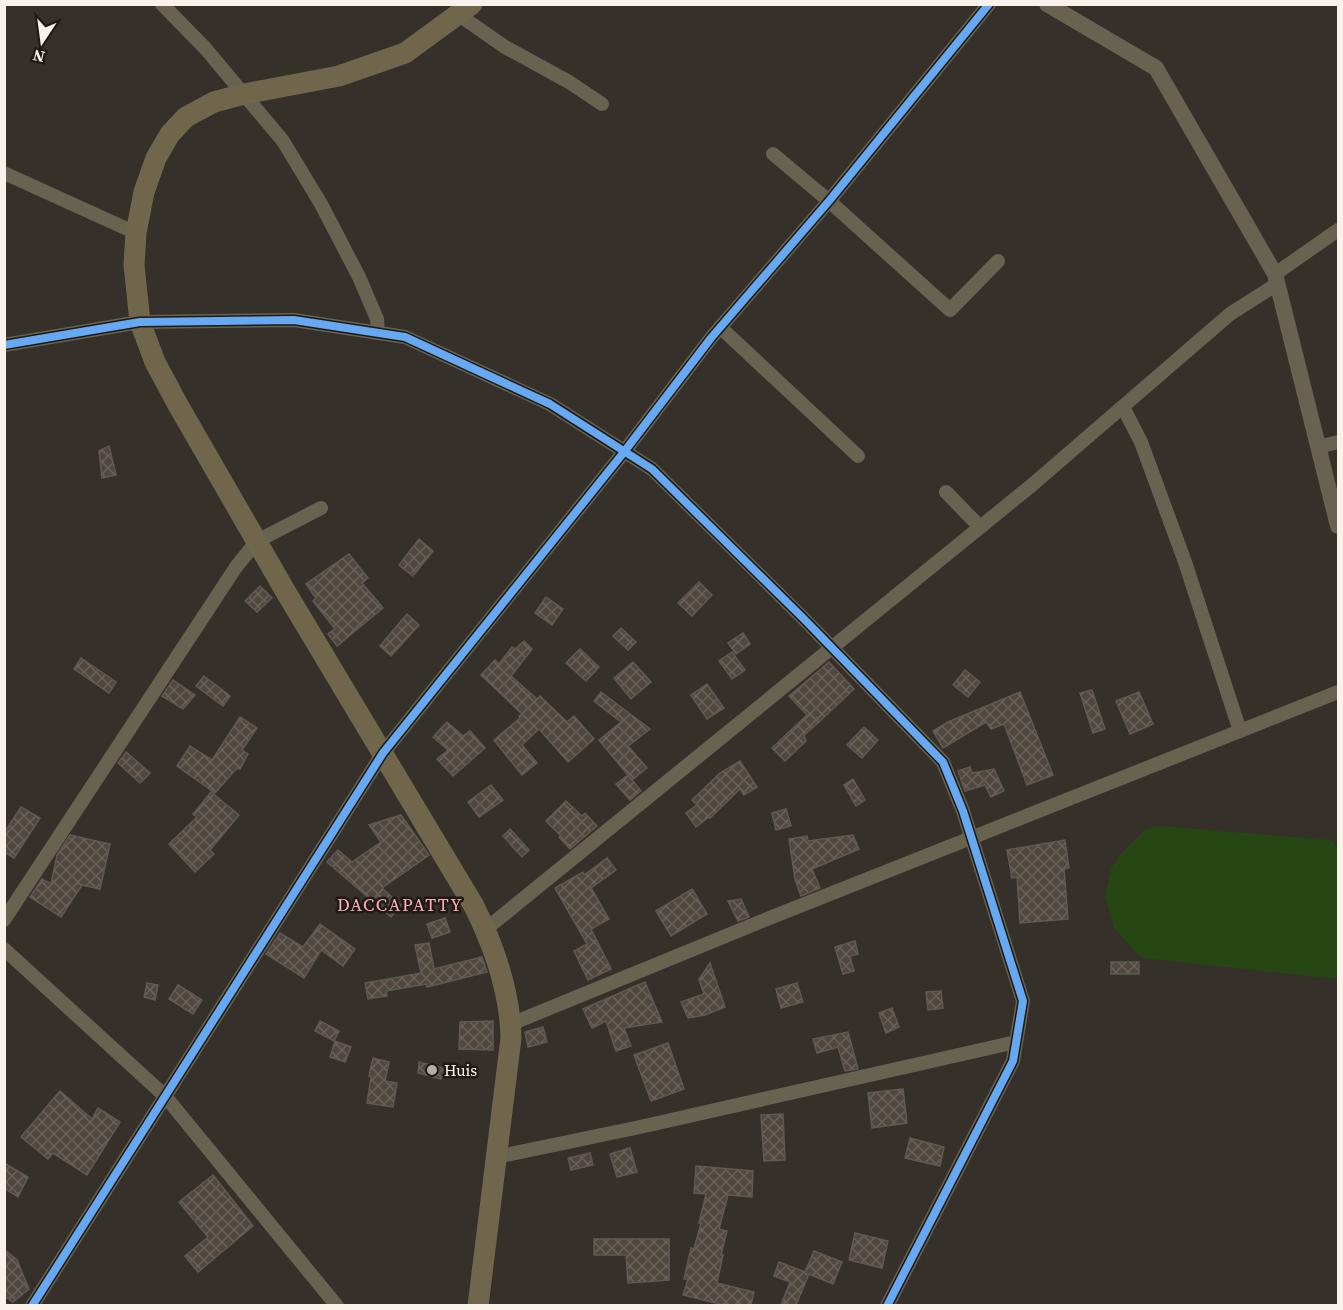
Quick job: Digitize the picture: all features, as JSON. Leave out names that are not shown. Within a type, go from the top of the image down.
[{"type":"main road","points":[[466,10],[405,53],[339,76],[214,102],[186,117],[170,134],[156,158],[144,192],[136,233],[134,265],[140,322],[155,362],[173,397],[299,614],[474,906],[496,955],[503,978],[511,1024],[510,1058],[478,1305]]},
{"type":"street","points":[[162,4],[205,48],[283,141],[321,204],[359,277],[377,319],[378,333]]},
{"type":"street","points":[[32,1305],[383,753],[624,452],[720,327],[829,201],[989,4]]},
{"type":"street","points":[[1047,4],[1156,68],[1276,279],[1338,526]]},
{"type":"street","points":[[466,10],[505,47],[569,82],[602,104]]},
{"type":"street","points":[[773,154],[950,310],[998,261]]},
{"type":"street","points":[[4,173],[136,233]]},
{"type":"street","points":[[486,929],[1032,485],[1230,314],[1338,230]]},
{"type":"street","points":[[4,345],[140,322],[294,320],[405,337],[550,404],[652,470],[803,618],[943,762],[963,811],[1023,1000],[1013,1061],[887,1305]]},
{"type":"street","points":[[720,327],[858,456]]},
{"type":"street","points":[[1123,406],[1141,442],[1185,562],[1240,731]]},
{"type":"street","points":[[1318,447],[1338,442]]},
{"type":"street","points":[[946,492],[980,527]]},
{"type":"street","points":[[4,920],[236,567],[257,542],[321,508]]},
{"type":"street","points":[[511,1024],[767,919],[1338,692]]},
{"type":"street","points":[[4,949],[165,1096],[337,1305]]},
{"type":"street","points":[[496,1157],[640,1128],[1016,1042]]},
{"type":"green space","points":[[1161,826],[1331,840],[1338,848],[1338,979],[1141,958],[1114,928],[1105,897],[1111,870],[1119,856],[1146,829]]},
{"type":"building","points":[[109,446],[116,475],[102,478],[99,451]]},
{"type":"building","points":[[419,539],[433,551],[413,576],[399,565]]},
{"type":"building","points":[[349,554],[368,578],[362,583],[383,608],[337,646],[328,634],[335,629],[313,601],[316,598],[306,584]]},
{"type":"building","points":[[699,582],[712,595],[692,616],[678,603]]},
{"type":"building","points":[[260,586],[272,598],[257,612],[245,601]]},
{"type":"building","points":[[546,597],[563,609],[552,625],[535,613]]},
{"type":"building","points":[[407,614],[419,625],[391,656],[380,646]]},
{"type":"building","points":[[621,628],[636,642],[628,650],[613,636]]},
{"type":"building","points":[[743,633],[750,644],[736,654],[728,643]]},
{"type":"building","points":[[524,641],[532,649],[511,676],[537,699],[540,696],[567,722],[574,716],[594,739],[568,762],[539,729],[522,745],[537,763],[522,775],[494,740],[522,714],[481,675],[495,660],[499,664],[512,647],[515,649]]},
{"type":"building","points":[[580,649],[599,667],[586,681],[566,663]]},
{"type":"building","points":[[732,652],[745,670],[732,679],[719,661]]},
{"type":"building","points":[[81,658],[116,682],[109,693],[74,669]]},
{"type":"building","points":[[633,662],[651,682],[631,699],[614,678]]},
{"type":"building","points":[[829,662],[854,689],[820,721],[816,717],[819,722],[804,735],[806,741],[785,761],[772,748],[807,715],[789,696]]},
{"type":"building","points":[[965,670],[980,682],[968,697],[953,685]]},
{"type":"building","points":[[204,676],[230,696],[223,706],[196,686]]},
{"type":"building","points":[[173,680],[195,695],[183,709],[162,696]]},
{"type":"building","points":[[707,684],[724,708],[707,719],[691,695]]},
{"type":"building","points":[[1092,690],[1105,729],[1093,733],[1080,693]]},
{"type":"building","points":[[601,692],[650,729],[628,746],[647,768],[632,780],[599,740],[621,722],[594,701]]},
{"type":"building","points":[[1020,692],[1053,775],[1027,785],[1004,724],[991,729],[986,722],[943,748],[933,731],[948,722]]},
{"type":"building","points":[[1139,692],[1153,724],[1130,734],[1116,701]]},
{"type":"building","points":[[240,717],[257,728],[242,750],[248,754],[240,769],[237,768],[215,793],[177,766],[190,746],[212,760]]},
{"type":"building","points":[[447,722],[463,736],[470,731],[485,748],[453,776],[437,759],[448,750],[433,737]]},
{"type":"building","points":[[864,727],[878,740],[862,758],[847,745]]},
{"type":"building","points":[[126,752],[150,773],[140,783],[118,763]]},
{"type":"building","points":[[740,761],[757,787],[744,795],[740,789],[710,818],[696,827],[686,813],[697,805],[692,800],[720,773]]},
{"type":"building","points":[[970,767],[972,773],[994,769],[1004,791],[991,797],[985,785],[965,791],[958,771]]},
{"type":"building","points":[[628,775],[641,791],[630,800],[616,784]]},
{"type":"building","points":[[853,779],[865,800],[856,806],[844,785]]},
{"type":"building","points":[[491,785],[503,800],[479,817],[468,802]]},
{"type":"building","points":[[211,792],[239,815],[210,850],[214,854],[195,872],[169,844],[197,817],[193,814]]},
{"type":"building","points":[[566,801],[582,816],[585,813],[597,826],[570,849],[546,821]]},
{"type":"building","points":[[21,807],[40,818],[14,858],[4,852],[4,833]]},
{"type":"building","points":[[786,809],[791,826],[776,830],[772,813]]},
{"type":"building","points":[[401,815],[429,855],[382,888],[401,905],[391,917],[327,862],[338,850],[352,862],[381,842],[369,825]]},
{"type":"building","points":[[510,829],[529,850],[522,857],[503,836]]},
{"type":"building","points":[[70,835],[110,844],[100,889],[82,885],[61,917],[30,897],[42,879],[51,884],[57,855]]},
{"type":"building","points":[[853,835],[859,849],[812,869],[820,888],[801,896],[795,879],[789,839],[807,836],[808,841]]},
{"type":"building","points":[[1065,840],[1069,868],[1064,869],[1068,919],[1020,923],[1017,877],[1012,878],[1007,850]]},
{"type":"building","points":[[607,858],[616,870],[591,888],[609,919],[591,929],[611,969],[588,980],[574,951],[587,944],[555,888],[583,872],[584,875]]},
{"type":"building","points":[[692,889],[707,914],[671,936],[656,911]]},
{"type":"building","points":[[741,899],[749,917],[738,921],[728,901]]},
{"type":"building","points":[[445,918],[450,932],[432,938],[427,924]]},
{"type":"building","points":[[320,924],[355,949],[343,966],[321,950],[304,978],[266,954],[280,933],[303,947]]},
{"type":"building","points":[[855,941],[858,954],[850,956],[854,971],[843,974],[835,947]]},
{"type":"building","points":[[429,943],[434,969],[482,957],[487,972],[427,987],[426,984],[386,991],[387,996],[368,999],[365,983],[421,973],[415,945]]},
{"type":"building","points":[[1111,962],[1139,962],[1139,974],[1111,974]]},
{"type":"building","points":[[710,963],[725,1007],[705,1015],[688,1018],[681,1002],[704,994],[699,979]]},
{"type":"building","points":[[645,982],[662,1022],[624,1028],[631,1046],[616,1051],[606,1021],[592,1028],[583,1009]]},
{"type":"building","points":[[147,983],[158,985],[155,1000],[144,997]]},
{"type":"building","points":[[797,983],[803,1002],[781,1008],[776,989]]},
{"type":"building","points":[[178,985],[202,1000],[193,1014],[169,999]]},
{"type":"building","points":[[941,991],[943,1008],[928,1010],[926,992]]},
{"type":"building","points":[[892,1008],[899,1027],[886,1033],[879,1013]]},
{"type":"building","points":[[320,1021],[339,1031],[334,1041],[315,1031]]},
{"type":"building","points":[[493,1021],[493,1050],[459,1049],[460,1022]]},
{"type":"building","points":[[543,1027],[547,1042],[528,1047],[525,1032]]},
{"type":"building","points":[[848,1032],[858,1069],[845,1071],[838,1047],[817,1053],[813,1039]]},
{"type":"building","points":[[335,1041],[351,1047],[345,1062],[330,1057]]},
{"type":"building","points":[[668,1043],[684,1089],[651,1101],[634,1055]]},
{"type":"building","points":[[373,1058],[389,1062],[385,1081],[397,1083],[393,1107],[367,1103]]},
{"type":"building","name":"Huis","points":[[419,1062],[444,1068],[441,1079],[418,1073]]},
{"type":"building","points":[[903,1089],[907,1123],[872,1128],[868,1093]]},
{"type":"building","points":[[60,1091],[92,1119],[98,1108],[120,1122],[87,1175],[53,1153],[48,1159],[21,1137]]},
{"type":"building","points":[[783,1114],[785,1160],[764,1161],[761,1115]]},
{"type":"building","points":[[910,1138],[944,1147],[940,1166],[905,1158]]},
{"type":"building","points":[[630,1148],[637,1172],[617,1177],[610,1154]]},
{"type":"building","points":[[590,1153],[593,1165],[571,1170],[568,1158]]},
{"type":"building","points":[[4,1163],[28,1177],[18,1197],[4,1188]]},
{"type":"building","points":[[696,1166],[753,1171],[752,1197],[728,1195],[719,1229],[727,1231],[717,1283],[754,1292],[751,1305],[724,1305],[683,1295],[688,1279],[684,1279],[691,1248],[694,1249],[706,1194],[694,1193]]},
{"type":"building","points":[[213,1175],[253,1226],[198,1272],[185,1256],[208,1237],[179,1202]]},
{"type":"building","points":[[855,1233],[888,1241],[882,1268],[849,1260]]},
{"type":"building","points":[[594,1239],[669,1239],[669,1280],[628,1283],[626,1255],[594,1255]]},
{"type":"building","points":[[4,1249],[17,1260],[29,1289],[13,1302],[4,1296]]},
{"type":"building","points":[[814,1251],[842,1262],[833,1284],[809,1274],[796,1305],[781,1305],[790,1282],[774,1276],[779,1262],[805,1272]]},
{"type":"cycle path","points":[[32,1306],[383,753],[624,452],[711,338],[829,201],[989,4]]},
{"type":"cycle path","points":[[4,345],[140,322],[294,320],[405,337],[550,404],[652,469],[803,618],[943,762],[963,811],[1023,1001],[1013,1061],[887,1306]]},
{"type":"place","name":"Huis","points":[[432,1070]]},
{"type":"district","name":"DACCAPATTY","points":[[400,904]]}]
